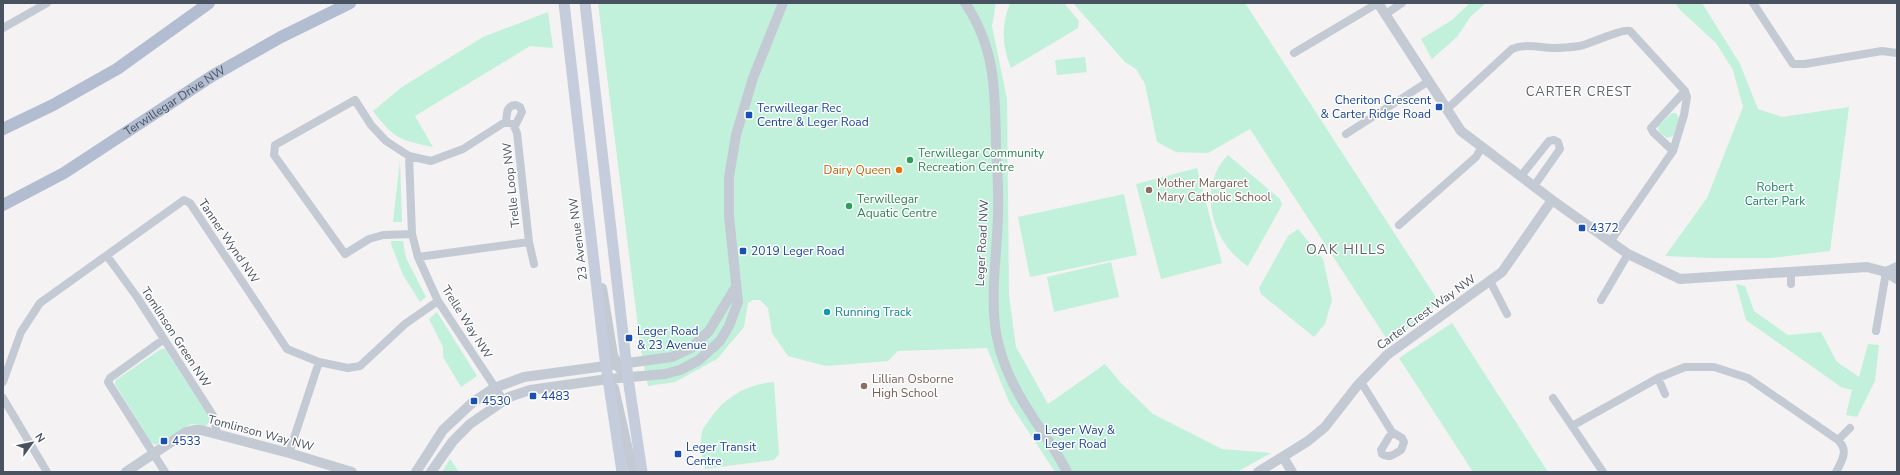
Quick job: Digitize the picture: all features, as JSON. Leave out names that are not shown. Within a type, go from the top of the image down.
[{"type":"main road","points":[[3,129],[53,105],[117,69],[208,3]]},
{"type":"main road","name":"Terwillegar Drive NW","points":[[3,205],[64,174],[212,76],[281,36],[350,3]]},
{"type":"main road","name":"23 Avenue NW","points":[[564,3],[606,365],[610,379],[622,472]]},
{"type":"main road","points":[[585,3],[622,364],[628,378],[642,472]]},
{"type":"street","points":[[3,28],[47,3]]},
{"type":"street","points":[[431,472],[453,441],[470,424],[504,401],[530,390],[610,379],[665,374],[680,370],[699,360],[714,348],[729,326],[738,302],[735,288],[736,275],[729,216],[729,177],[736,135],[752,78],[783,3]]},
{"type":"street","name":"Leger Road NW","points":[[964,3],[972,14],[984,39],[991,65],[995,90],[998,215],[992,286],[993,311],[997,335],[1003,360],[1013,384],[1028,410],[1053,446],[1067,472]]},
{"type":"street","points":[[1294,53],[1378,3],[1461,131],[1552,200],[1628,254],[1680,279],[1867,267],[1886,272],[1897,279]]},
{"type":"street","points":[[1386,14],[1402,3]]},
{"type":"street","points":[[1753,3],[1793,64],[1805,64],[1882,51],[1897,53]]},
{"type":"street","points":[[1447,109],[1512,49],[1519,46],[1555,48],[1574,47],[1591,43],[1626,30],[1630,31],[1686,91],[1687,97],[1684,115],[1673,151],[1610,242]]},
{"type":"street","points":[[1346,134],[1429,81]]},
{"type":"street","points":[[1673,151],[1653,132],[1651,128],[1686,91]]},
{"type":"street","points":[[409,156],[386,141],[370,125],[354,100],[275,145],[274,155],[345,254],[369,239],[383,235],[412,234]]},
{"type":"street","name":"Trelle Loop NW","points":[[409,156],[431,161],[469,146],[506,122],[508,109],[512,105],[516,105],[522,112],[515,126],[529,242],[534,264]]},
{"type":"street","name":"Trelle Loop NW","points":[[506,122],[515,126]]},
{"type":"street","points":[[1521,176],[1549,141],[1554,140],[1558,142],[1560,149],[1534,186]]},
{"type":"street","points":[[1399,225],[1476,157],[1482,147]]},
{"type":"street","name":"Trelle Way NW","points":[[409,156],[412,234],[418,256],[438,301],[504,401]]},
{"type":"street","name":"Tanner Wynd NW","points":[[3,382],[21,332],[40,304],[162,214],[184,200],[190,203],[287,349],[319,362],[348,368],[360,366],[405,324],[438,301]]},
{"type":"street","name":"Carter Crest Way NW","points":[[1258,472],[1283,457],[1325,427],[1361,382],[1387,355],[1502,272],[1552,200]]},
{"type":"street","points":[[590,229],[613,355],[622,364]]},
{"type":"street","name":"Trelle Loop NW","points":[[418,256],[529,242]]},
{"type":"street","points":[[1601,300],[1628,254]]},
{"type":"street","name":"Tomlinson Green NW","points":[[107,256],[164,339],[214,417],[217,434]]},
{"type":"street","points":[[1886,272],[1897,267]]},
{"type":"street","points":[[1791,272],[1792,284]]},
{"type":"street","points":[[1876,331],[1886,272]]},
{"type":"street","name":"Carter Crest Way NW","points":[[1490,281],[1507,314]]},
{"type":"street","points":[[416,472],[443,430],[472,403],[494,388],[524,377],[672,357],[691,348],[709,331],[735,288]]},
{"type":"street","points":[[164,339],[110,378],[108,382],[165,472]]},
{"type":"street","points":[[289,453],[319,362]]},
{"type":"street","points":[[1572,426],[1658,378],[1685,367],[1714,367],[1748,378],[1838,440],[1842,444],[1844,454],[1836,472]]},
{"type":"street","points":[[1658,378],[1665,394]]},
{"type":"street","points":[[610,379],[633,472]]},
{"type":"street","points":[[1361,382],[1392,432]]},
{"type":"street","points":[[3,398],[47,472]]},
{"type":"street","points":[[1552,398],[1603,472]]},
{"type":"street","points":[[1838,440],[1850,428]]},
{"type":"street","name":"Tomlinson Way NW","points":[[126,472],[186,432],[194,430],[201,430],[289,453],[352,472]]},
{"type":"street","points":[[1283,457],[1292,472]]},
{"type":"green space","points":[[598,3],[996,3],[992,26],[1007,99],[1009,295],[1016,347],[1048,404],[1105,364],[1121,383],[1153,414],[1222,449],[1271,453],[1237,472],[1055,472],[1009,402],[987,348],[898,351],[888,361],[826,366],[788,356],[772,333],[768,308],[760,300],[753,300],[748,303],[744,327],[717,359],[675,382],[648,386],[641,351]]},
{"type":"green space","points":[[1010,3],[1064,3],[1079,21],[1078,28],[1011,68],[1004,44],[1005,19]]},
{"type":"green space","points":[[1073,3],[1245,3],[1439,302],[1390,344],[1250,129],[1208,153],[1176,152],[1157,142],[1145,84],[1136,69],[1125,62]]},
{"type":"green space","points":[[1470,3],[1486,3],[1471,16],[1457,37],[1432,59],[1421,39],[1452,20]]},
{"type":"green space","name":"Robert Carter Park","points":[[1675,3],[1702,3],[1740,64],[1758,109],[1782,117],[1849,107],[1830,251],[1771,258],[1665,256],[1707,198],[1743,107],[1733,70],[1716,43],[1680,10]]},
{"type":"green space","points":[[548,12],[553,48],[530,46],[415,116],[433,147],[398,137],[373,111],[402,87],[483,37]]},
{"type":"green space","points":[[1085,57],[1087,72],[1057,75],[1055,60]]},
{"type":"green space","points":[[1672,113],[1676,113],[1679,118],[1673,136],[1667,138],[1659,132],[1658,126]]},
{"type":"green space","points":[[1228,155],[1280,199],[1282,205],[1248,266],[1235,256],[1225,244],[1217,230],[1212,214],[1211,198],[1213,183],[1218,168]]},
{"type":"green space","points":[[400,160],[402,222],[393,222]]},
{"type":"green space","points":[[1197,168],[1222,263],[1161,279],[1136,184]]},
{"type":"green space","points":[[1124,194],[1137,255],[1030,277],[1018,217]]},
{"type":"green space","points":[[1298,229],[1323,259],[1332,300],[1325,324],[1314,337],[1261,294],[1259,288],[1288,236]]},
{"type":"green space","points":[[391,241],[403,241],[406,258],[426,297],[420,302],[403,275]]},
{"type":"green space","points":[[1111,262],[1119,297],[1054,312],[1047,277]]},
{"type":"green space","points":[[1736,284],[1745,286],[1754,311],[1788,335],[1821,332],[1837,362],[1859,377],[1868,344],[1879,345],[1875,381],[1857,417],[1846,415],[1852,390],[1841,387],[1746,320]]},
{"type":"green space","points":[[437,312],[477,376],[461,387],[443,357],[443,347],[429,319]]},
{"type":"green space","points":[[1452,323],[1548,472],[1473,472],[1399,358]]},
{"type":"green space","points":[[161,349],[165,349],[209,416],[210,421],[206,426],[191,424],[156,445],[151,443],[115,384],[116,380]]},
{"type":"green space","points":[[774,382],[779,454],[774,460],[705,469],[702,455],[701,437],[705,426],[716,411],[730,398],[746,389],[764,383]]},
{"type":"green space","points":[[450,459],[459,472],[442,472]]},
{"type":"place","name":"Cheriton Crescent & Carter Ridge Road","points":[[1439,107]]},
{"type":"place","name":"Terwillegar Rec Centre & Leger Road","points":[[749,115]]},
{"type":"place","name":"Terwillegar Community Recreation Centre","points":[[910,160]]},
{"type":"place","name":"Dairy Queen","points":[[899,170]]},
{"type":"place","name":"Mother Margaret Mary Catholic School","points":[[1149,190]]},
{"type":"place","name":"Terwillegar Aquatic Centre","points":[[849,206]]},
{"type":"place","name":"4372","points":[[1582,228]]},
{"type":"place","name":"2019 Leger Road","points":[[743,251]]},
{"type":"place","name":"Running Track","points":[[827,312]]},
{"type":"place","name":"Leger Road & 23 Avenue","points":[[629,338]]},
{"type":"place","name":"Lillian Osborne High School","points":[[864,386]]},
{"type":"place","name":"4483","points":[[533,396]]},
{"type":"place","name":"4530","points":[[474,401]]},
{"type":"place","name":"Leger Way & Leger Road","points":[[1037,437]]},
{"type":"place","name":"4533","points":[[164,441]]},
{"type":"place","name":"Leger Transit Centre","points":[[678,454]]},
{"type":"district","name":"CARTER CREST","points":[[1579,91]]},
{"type":"district","name":"OAK HILLS","points":[[1346,249]]}]
